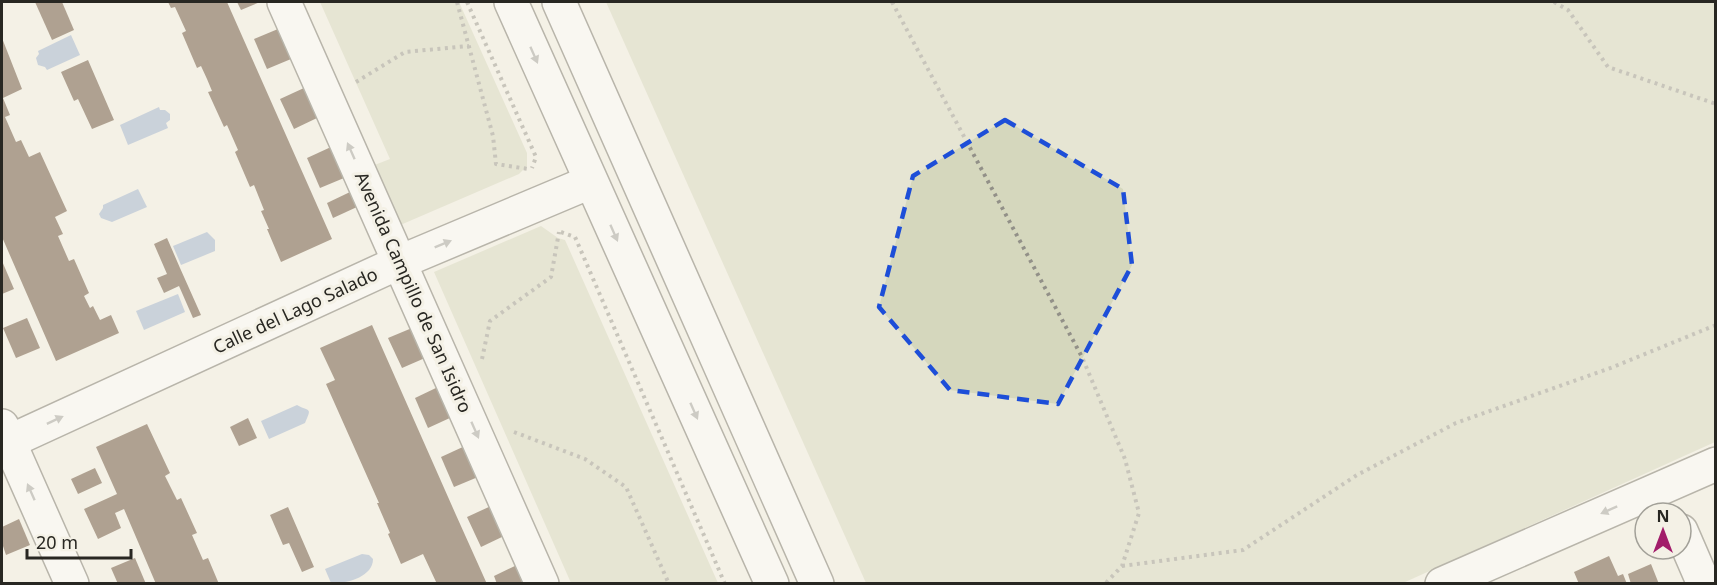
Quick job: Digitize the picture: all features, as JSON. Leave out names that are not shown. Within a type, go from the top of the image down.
[{"type":"street","name":"Avenida Campillo de San Isidro","points":[[284,2],[542,584]]},
{"type":"street","points":[[511,2],[772,584]]},
{"type":"street","points":[[559,2],[818,584]]},
{"type":"street","name":"Calle del Lago Salado","points":[[4,437],[400,262],[590,182]]},
{"type":"street","points":[[4,437],[72,584]]},
{"type":"street","points":[[1442,584],[1668,500],[1716,464]]},
{"type":"street","points":[[1693,559],[1704,584]]},
{"type":"path","points":[[457,2],[493,136],[496,164],[545,173],[547,222],[559,232],[575,237],[725,584]]},
{"type":"path","points":[[467,2],[536,157],[529,184],[562,219],[551,277],[490,321],[482,359],[486,370]]},
{"type":"path","points":[[892,2],[1082,357],[1125,459],[1139,513],[1122,566],[1105,584]]},
{"type":"path","points":[[1554,2],[1568,10],[1608,66],[1716,104]]},
{"type":"path","points":[[330,104],[364,76],[405,51],[469,46]]},
{"type":"path","points":[[1122,566],[1243,550],[1357,475],[1456,423],[1612,367],[1716,325]]},
{"type":"path","points":[[509,422],[513,432],[585,459],[627,487],[669,584]]},
{"type":"highlighted area","points":[[1005,120],[1123,189],[1132,265],[1058,404],[950,390],[879,307],[913,176]]},
{"type":"green space","points":[[320,2],[459,2],[527,153],[527,166],[519,174],[398,226],[372,166],[390,159]]},
{"type":"green space","points":[[606,2],[1715,2],[1715,442],[1403,583],[866,583]]},
{"type":"green space","points":[[541,226],[565,240],[718,583],[571,583],[434,272]]},
{"type":"water","points":[[71,35],[80,55],[47,70],[38,65],[36,58],[38,51]]},
{"type":"water","points":[[159,107],[160,110],[165,110],[170,114],[170,120],[166,123],[168,128],[128,145],[120,125]]},
{"type":"water","points":[[138,189],[147,207],[112,222],[101,218],[99,214],[103,205]]},
{"type":"water","points":[[207,232],[215,240],[215,251],[181,265],[173,246]]},
{"type":"water","points":[[178,294],[185,312],[144,330],[136,311]]},
{"type":"water","points":[[297,405],[309,412],[305,423],[269,439],[261,421]]},
{"type":"water","points":[[362,554],[369,555],[373,559],[372,565],[364,575],[351,581],[331,583],[325,569]]},
{"type":"building","points":[[35,2],[62,2],[74,30],[52,40]]},
{"type":"building","points":[[168,2],[227,2],[332,239],[281,262],[267,229],[269,229],[261,211],[264,210],[254,185],[250,187],[235,152],[238,150],[227,125],[224,127],[208,92],[212,91],[207,79],[201,66],[197,68],[182,33],[186,31],[175,7],[171,8]]},
{"type":"building","points":[[237,2],[260,2],[241,10]]},
{"type":"building","points":[[278,29],[291,59],[267,69],[254,39]]},
{"type":"building","points":[[2,38],[22,89],[3,98],[10,115],[5,117],[16,142],[21,140],[29,157],[40,152],[67,211],[55,217],[63,234],[58,236],[69,261],[74,259],[89,293],[84,296],[90,308],[93,306],[100,320],[111,315],[119,333],[56,361],[2,237]]},
{"type":"building","points":[[88,60],[114,120],[92,129],[78,99],[74,101],[61,72]]},
{"type":"building","points":[[304,88],[317,118],[294,129],[280,99]]},
{"type":"building","points":[[331,147],[344,178],[320,188],[307,158]]},
{"type":"building","points":[[350,192],[357,207],[333,218],[327,203]]},
{"type":"building","points":[[167,238],[201,315],[193,318],[179,286],[164,293],[157,278],[167,274],[154,244]]},
{"type":"building","points":[[2,261],[14,289],[2,294]]},
{"type":"building","points":[[27,318],[40,348],[16,358],[3,328]]},
{"type":"building","points":[[372,325],[487,584],[437,584],[423,554],[401,564],[388,534],[390,533],[377,503],[379,503],[326,384],[335,380],[320,348]]},
{"type":"building","points":[[412,328],[425,358],[402,368],[388,338]]},
{"type":"building","points":[[438,387],[452,417],[428,428],[415,398]]},
{"type":"building","points":[[248,418],[257,438],[239,446],[230,427]]},
{"type":"building","points":[[147,424],[170,473],[165,476],[177,500],[181,498],[197,533],[192,535],[203,560],[208,558],[219,584],[156,584],[124,509],[115,513],[121,528],[98,539],[84,509],[117,494],[96,447]]},
{"type":"building","points":[[465,446],[478,477],[454,487],[441,457]]},
{"type":"building","points":[[95,468],[102,483],[78,494],[71,479]]},
{"type":"building","points":[[491,506],[504,536],[481,547],[467,517]]},
{"type":"building","points":[[288,507],[314,567],[302,572],[289,543],[283,545],[270,515]]},
{"type":"building","points":[[19,519],[30,545],[6,555],[2,543],[2,527]]},
{"type":"building","points":[[1609,556],[1618,576],[1623,574],[1627,584],[1579,584],[1574,572]]},
{"type":"building","points":[[135,558],[146,584],[118,584],[111,568]]},
{"type":"building","points":[[1651,564],[1659,584],[1631,584],[1628,574]]},
{"type":"building","points":[[517,565],[525,584],[497,584],[494,576]]}]
